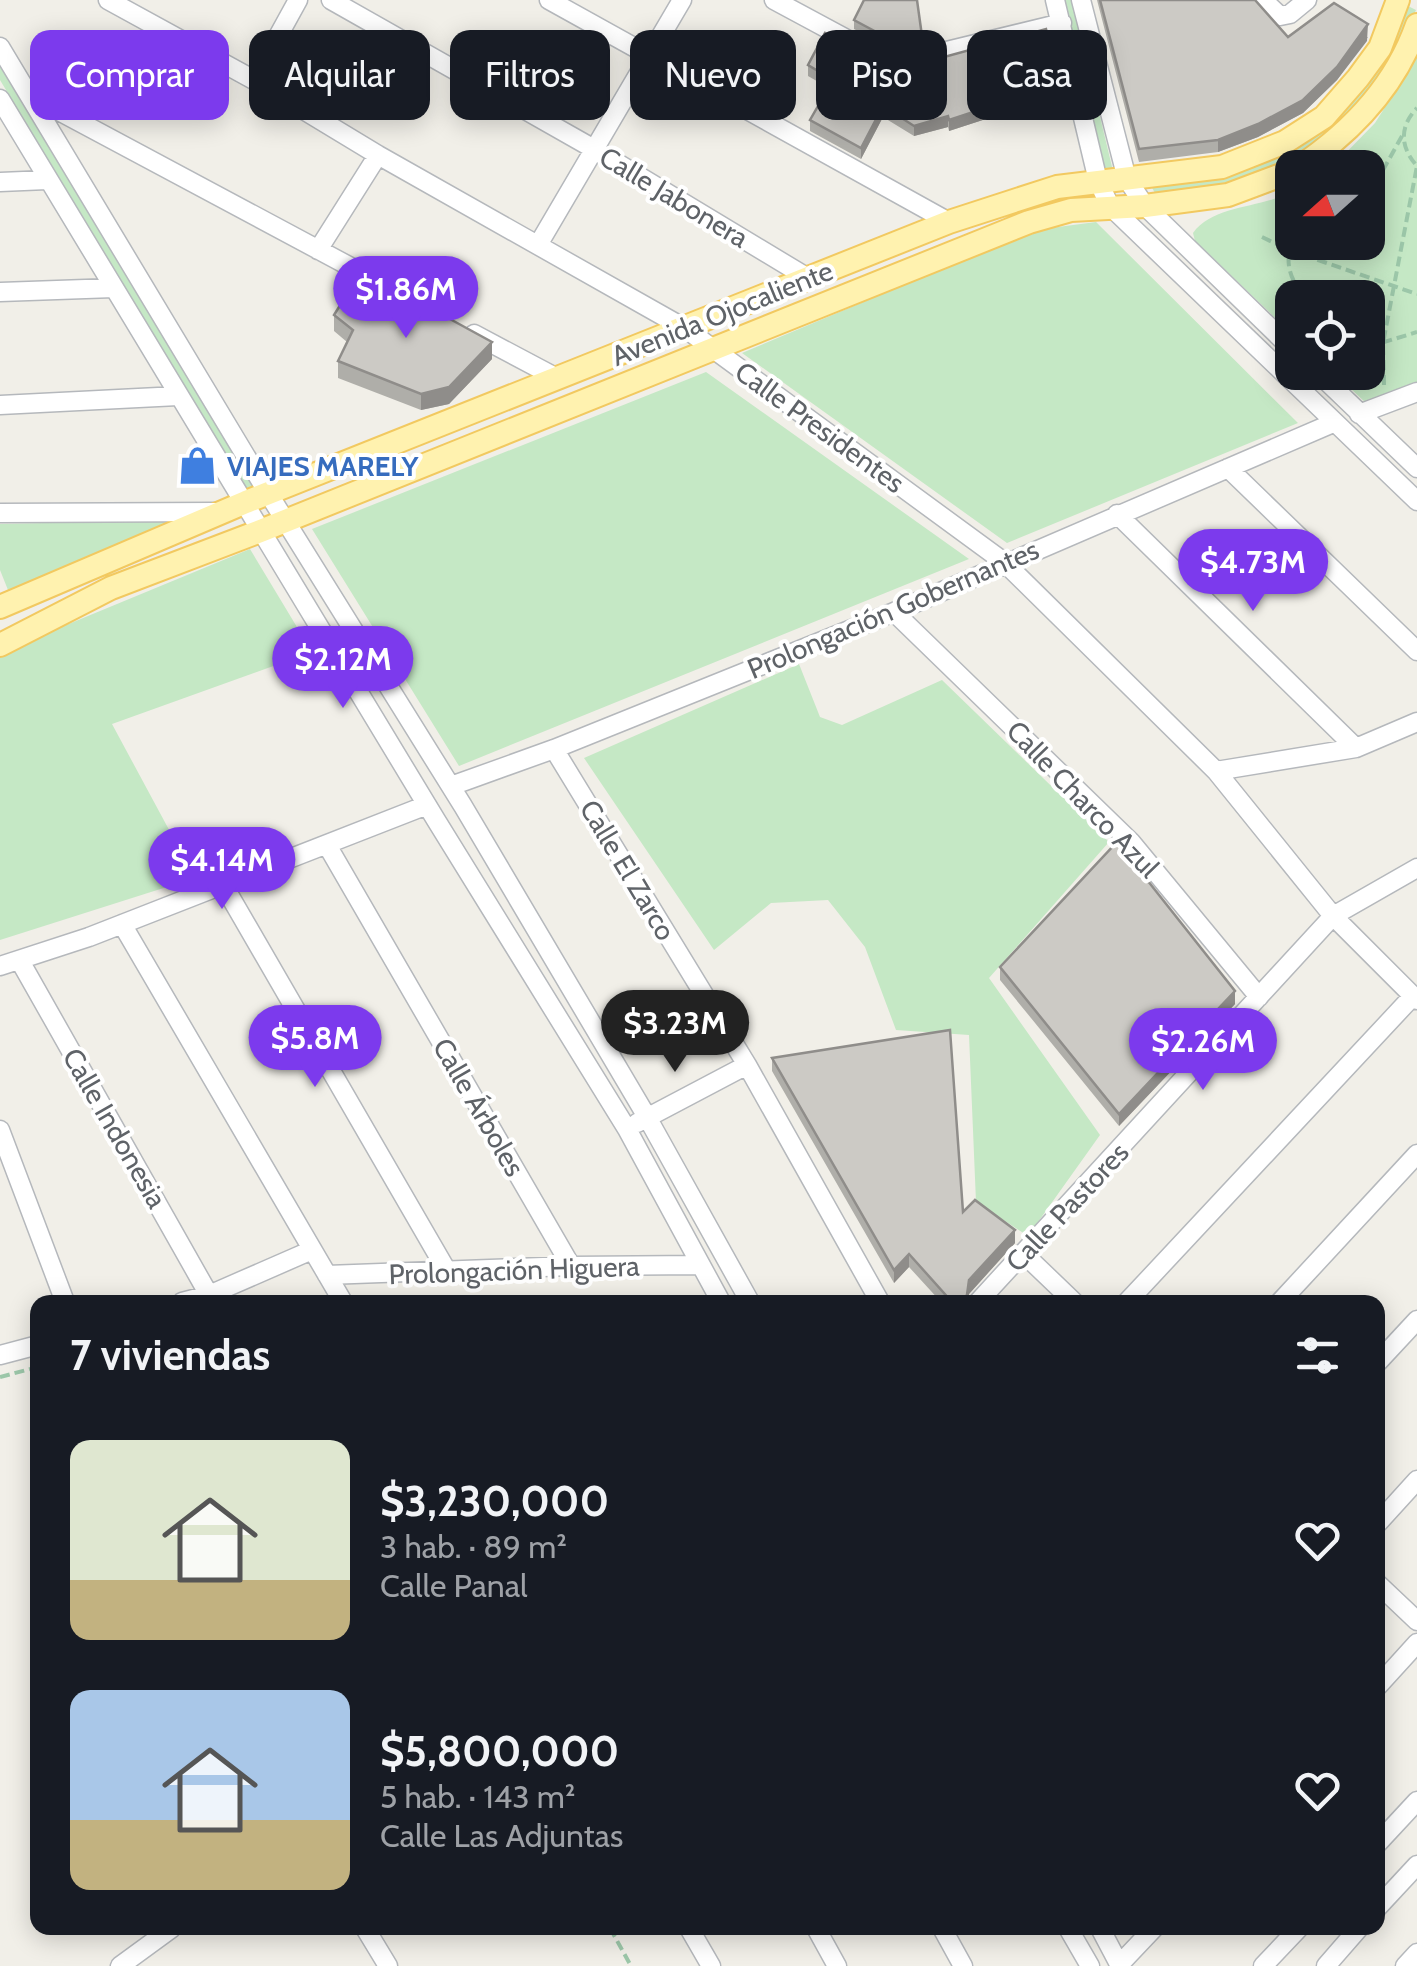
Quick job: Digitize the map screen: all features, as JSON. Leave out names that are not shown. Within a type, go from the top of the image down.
[{"type":"main road","name":"Avenida Ojocaliente","points":[[0,607],[222,512],[950,222],[1057,187],[1222,168],[1284,142],[1324,117],[1380,48],[1398,0]]},
{"type":"main road","name":"Avenida Ojocaliente","points":[[1324,150],[1378,98],[1417,25]]},
{"type":"main road","name":"Avenida Ojocaliente","points":[[0,645],[110,588],[1029,222],[1071,210],[1146,206],[1228,194],[1275,176]]},
{"type":"street","name":"Calle Presidentes","points":[[108,0],[249,77]]},
{"type":"street","points":[[282,30],[298,0]]},
{"type":"street","name":"Calle Jabonera","points":[[330,0],[594,149],[808,278]]},
{"type":"street","points":[[548,0],[630,46]]},
{"type":"street","points":[[665,30],[682,0]]},
{"type":"street","points":[[774,0],[892,64],[1062,23]]},
{"type":"street","points":[[1056,0],[1098,181],[1110,206],[1417,501]]},
{"type":"street","points":[[1082,0],[1127,179],[1146,206],[1275,332]]},
{"type":"street","points":[[1263,0],[1280,16],[1290,14],[1307,0]]},
{"type":"street","points":[[1408,0],[1417,3]]},
{"type":"street","points":[[0,48],[257,498],[263,530],[427,806],[627,1129],[717,1295]]},
{"type":"street","points":[[538,245],[630,90]]},
{"type":"street","points":[[28,94],[421,305]]},
{"type":"street","points":[[0,99],[178,396],[257,498],[286,520],[647,1116],[746,1295]]},
{"type":"street","name":"Calle Presidentes","points":[[320,120],[686,329],[1004,562],[1216,771],[1333,916],[1415,998]]},
{"type":"street","points":[[765,120],[950,222]]},
{"type":"street","points":[[318,250],[378,155]]},
{"type":"street","points":[[0,182],[47,180]]},
{"type":"street","points":[[0,292],[114,288]]},
{"type":"street","points":[[455,324],[558,378]]},
{"type":"street","points":[[1335,390],[1417,468]]},
{"type":"street","points":[[1359,414],[1417,392]]},
{"type":"street","points":[[0,405],[178,396]]},
{"type":"street","name":"Prolongación Gobernantes","points":[[450,786],[554,749],[894,612],[1333,422]]},
{"type":"street","points":[[1228,468],[1417,652]]},
{"type":"street","points":[[0,513],[222,512]]},
{"type":"street","points":[[1117,514],[1356,748]]},
{"type":"street","name":"Calle Charco Azul","points":[[894,612],[1131,842],[1259,997]]},
{"type":"street","points":[[1216,771],[1356,748],[1417,722]]},
{"type":"street","name":"Calle El Zarco","points":[[554,749],[747,1065],[876,1295]]},
{"type":"street","points":[[0,966],[224,886],[427,806]]},
{"type":"street","name":"Calle Árboles","points":[[327,846],[571,1266]]},
{"type":"street","name":"Calle Pastores","points":[[985,1295],[1333,916],[1417,868]]},
{"type":"street","points":[[224,886],[447,1271]]},
{"type":"street","points":[[122,924],[339,1295]]},
{"type":"street","name":"Calle Indonesia","points":[[20,961],[209,1295]]},
{"type":"street","points":[[1134,1295],[1415,998]]},
{"type":"street","points":[[627,1129],[747,1065]]},
{"type":"street","points":[[0,1130],[62,1295]]},
{"type":"street","points":[[1286,1295],[1417,1154]]},
{"type":"street","points":[[209,1295],[312,1250]]},
{"type":"street","points":[[1024,1254],[1067,1295]]},
{"type":"street","name":"Prolongación Higuera","points":[[328,1275],[701,1265]]},
{"type":"street","points":[[1385,1354],[1417,1320]]},
{"type":"street","points":[[0,1355],[30,1346]]},
{"type":"street","points":[[1385,1515],[1417,1480]]},
{"type":"street","points":[[1385,1591],[1417,1621]]},
{"type":"street","points":[[1385,1678],[1417,1643]]},
{"type":"street","points":[[1385,1835],[1417,1801]]},
{"type":"street","points":[[1385,1899],[1417,1865]]},
{"type":"street","points":[[120,1966],[162,1935]]},
{"type":"street","points":[[369,1935],[388,1966]]},
{"type":"street","points":[[694,1935],[711,1966]]},
{"type":"street","points":[[820,1935],[837,1966]]},
{"type":"street","points":[[946,1935],[963,1966]]},
{"type":"street","points":[[1072,1935],[1090,1966]]},
{"type":"street","points":[[1104,1935],[1120,1965],[1148,1935]]},
{"type":"street","points":[[1263,1966],[1292,1935]]},
{"type":"street","points":[[1326,1966],[1352,1935]]},
{"type":"street","points":[[1405,1966],[1417,1953]]},
{"type":"path","points":[[1385,166],[1408,118],[1417,108]]},
{"type":"path","points":[[1385,334],[1417,166],[1408,156],[1403,134]]},
{"type":"path","points":[[1262,237],[1275,243]]},
{"type":"path","points":[[1318,260],[1417,294]]},
{"type":"path","points":[[1385,342],[1417,332]]},
{"type":"path","points":[[1384,390],[1384,405]]},
{"type":"path","points":[[0,1377],[30,1370]]},
{"type":"path","points":[[614,1935],[631,1966]]},
{"type":"green space","points":[[1063,0],[1072,0],[1079,30],[1070,30]]},
{"type":"green space","points":[[1404,4],[1416,10],[1384,68],[1345,119],[1307,150],[1280,150],[1291,147]]},
{"type":"green space","points":[[1417,57],[1417,382],[1366,403],[1352,390],[1385,390],[1385,280],[1275,280],[1275,318],[1195,241],[1193,233],[1213,217],[1275,199],[1275,260],[1385,260],[1385,150],[1349,150],[1375,123]]},
{"type":"green space","points":[[0,62],[30,111],[30,120],[35,120],[258,486],[248,493],[0,80]]},
{"type":"green space","points":[[1091,120],[1101,120],[1113,171],[1103,172]]},
{"type":"green space","points":[[1275,151],[1275,168],[1223,186],[1156,195],[1150,184]]},
{"type":"green space","points":[[1096,222],[1298,423],[1007,543],[742,353],[1035,230]]},
{"type":"green space","points":[[706,372],[969,559],[459,766],[312,529]]},
{"type":"green space","points":[[176,520],[8,590],[0,570],[0,524]]},
{"type":"green space","points":[[250,549],[312,652],[112,724],[195,878],[0,940],[0,658],[13,647]]},
{"type":"green space","points":[[799,664],[820,717],[842,725],[942,680],[1109,842],[989,978],[1100,1135],[1028,1236],[976,1202],[969,1035],[896,1030],[865,947],[828,900],[771,903],[714,950],[584,758]]},
{"type":"building","points":[[864,0],[917,0],[921,30],[873,30],[854,20]]},
{"type":"building","points":[[1100,0],[1255,0],[1288,37],[1334,3],[1368,24],[1337,67],[1303,100],[1218,140],[1139,149]]},
{"type":"building","points":[[816,50],[816,70],[808,65]]},
{"type":"building","points":[[967,51],[967,114],[949,120],[947,116],[947,56]]},
{"type":"building","points":[[816,110],[816,120],[876,120],[861,148],[810,120]]},
{"type":"building","points":[[905,120],[934,120],[914,126]]},
{"type":"building","points":[[384,283],[492,342],[449,387],[421,394],[338,361],[353,330],[334,315],[352,286],[370,300]]},
{"type":"building","points":[[1117,842],[1235,991],[1119,1114],[1000,967]]},
{"type":"building","points":[[950,1030],[963,1212],[975,1200],[1015,1230],[969,1280],[967,1295],[946,1295],[909,1254],[894,1270],[772,1058]]},
{"type":"place","name":"VIAJES MARELY","points":[[197,466]]}]
